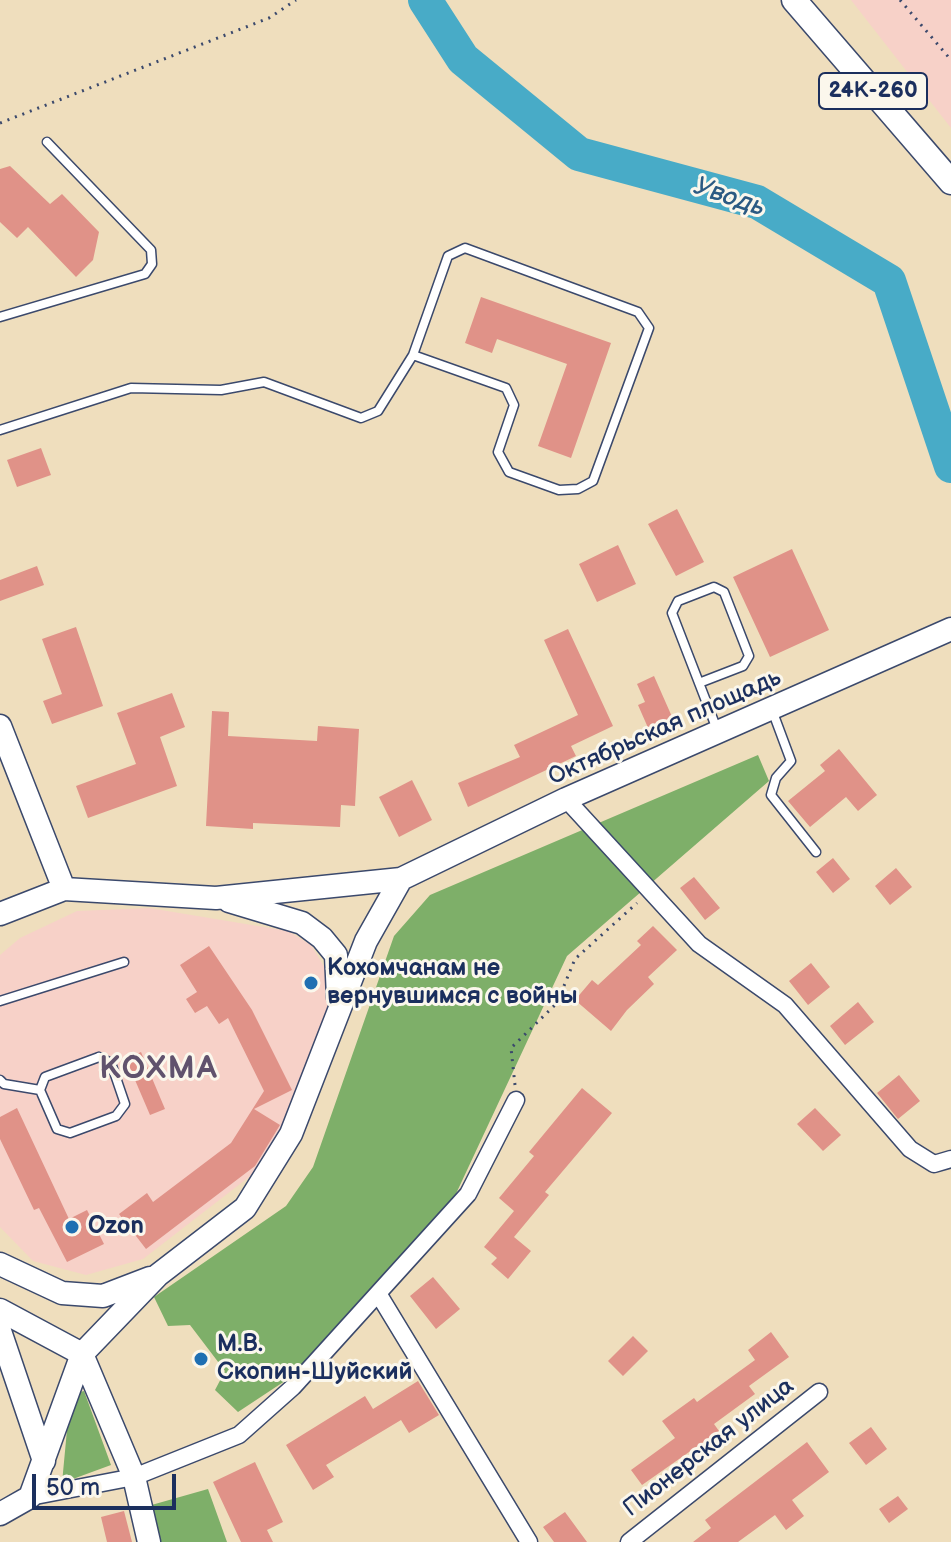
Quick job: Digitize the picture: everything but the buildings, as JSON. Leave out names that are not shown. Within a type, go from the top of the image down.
[{"type":"main road","name":"24К-260","points":[[794,0],[951,182]]},
{"type":"main road","name":"Октябрьская площадь","points":[[401,879],[566,799],[951,629]]},
{"type":"main road","points":[[0,726],[64,889]]},
{"type":"main road","points":[[0,914],[64,889],[216,898],[401,879]]},
{"type":"main road","points":[[0,1514],[30,1497],[82,1354],[158,1275],[245,1208],[291,1134],[336,1014],[379,914],[401,879]]},
{"type":"main road","points":[[216,898],[302,923],[322,938],[336,955],[340,984],[336,1014]]},
{"type":"main road","points":[[0,1264],[62,1293],[103,1296],[158,1275]]},
{"type":"main road","points":[[0,1310],[82,1354],[134,1477],[149,1542]]},
{"type":"main road","points":[[0,1331],[44,1461]]},
{"type":"street","points":[[566,799],[699,944],[785,1005],[910,1149],[934,1164],[951,1159]]},
{"type":"street","points":[[30,1497],[134,1477],[239,1435],[293,1387],[468,1194],[516,1100]]},
{"type":"street","points":[[379,1295],[529,1542]]},
{"type":"street","name":"Пионерская улица","points":[[629,1542],[819,1392]]},
{"type":"lane","points":[[0,317],[145,274],[152,264],[151,250],[47,142]]},
{"type":"lane","points":[[0,430],[131,388],[221,390],[264,382],[361,418],[378,411],[413,355],[448,256],[465,248],[638,312],[649,328],[593,481],[578,489],[559,490],[509,472],[498,452],[514,405],[506,388],[413,355]]},
{"type":"lane","points":[[699,683],[743,666],[749,656],[724,592],[714,587],[678,601],[672,613],[718,733]]},
{"type":"lane","points":[[772,709],[791,761],[776,778],[771,795],[816,852]]},
{"type":"lane","points":[[0,1001],[124,962]]},
{"type":"lane","points":[[99,1057],[111,1063],[125,1104],[116,1116],[70,1133],[57,1129],[40,1090],[45,1077],[99,1057]]},
{"type":"lane","points":[[0,1080],[4,1084],[40,1090]]},
{"type":"path","points":[[0,123],[269,18],[296,0]]},
{"type":"path","points":[[900,0],[951,60]]},
{"type":"path","points":[[516,1100],[511,1048],[557,1003],[575,959],[650,890]]},
{"type":"shaded area","points":[[851,0],[951,0],[951,128]]},
{"type":"shaded area","points":[[149,908],[288,931],[311,945],[334,983],[328,1014],[289,1123],[262,1167],[143,1259],[86,1275],[33,1261],[0,1227],[0,955],[20,938],[77,911]]},
{"type":"green space","points":[[758,755],[769,781],[567,956],[454,1198],[294,1375],[238,1412],[215,1390],[225,1371],[190,1325],[168,1326],[154,1297],[286,1206],[313,1167],[394,936],[430,895]]},
{"type":"green space","points":[[84,1391],[111,1465],[62,1483],[67,1430],[76,1393]]},
{"type":"green space","points":[[208,1489],[227,1542],[158,1542],[148,1506]]},
{"type":"waterway","name":"Уводь","points":[[425,0],[463,59],[579,154],[757,202],[889,281],[951,466]]},
{"type":"place","name":"Кохомчанам не вернувшимся с войны","points":[[311,983]]},
{"type":"place","name":"Ozon","points":[[72,1227]]},
{"type":"place","name":"М.В. Скопин-Шуйский","points":[[201,1359]]},
{"type":"district","name":"КОХМА","points":[[159,1070]]}]
